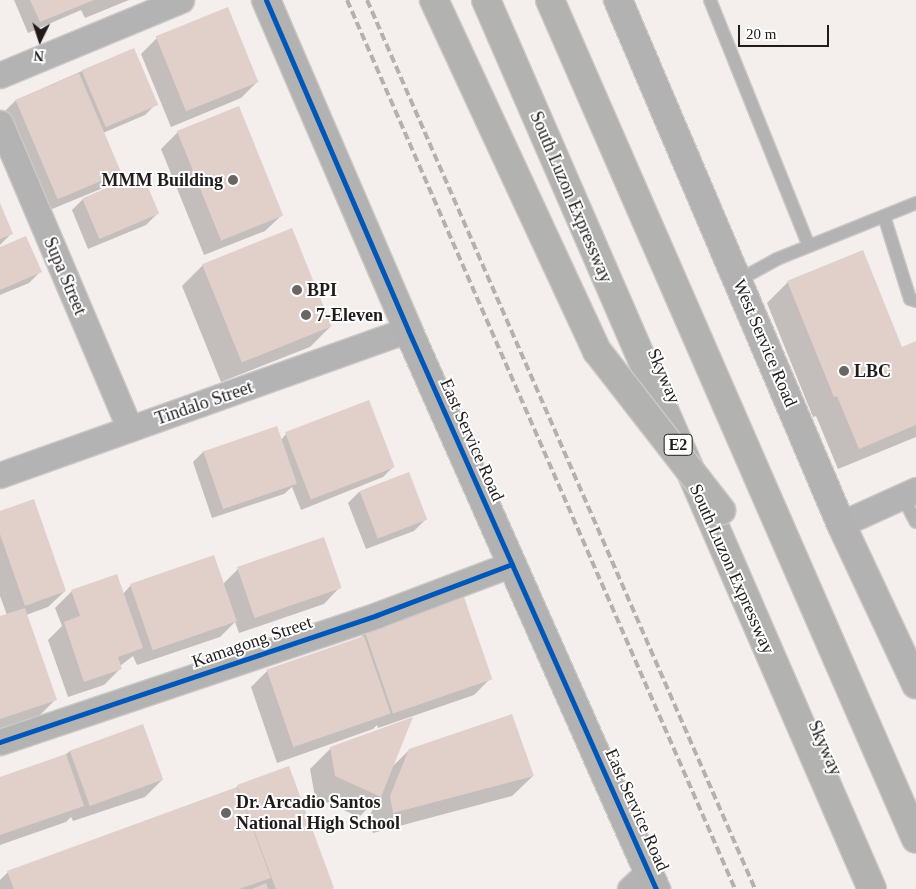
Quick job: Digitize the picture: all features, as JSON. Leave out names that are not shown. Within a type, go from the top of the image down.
[{"type":"highway","points":[[434,0],[597,351],[721,510]]},
{"type":"highway","name":"South Luzon Expressway","points":[[486,0],[872,889]]},
{"type":"highway","name":"Skyway","points":[[503,0],[721,510],[888,889]]},
{"type":"highway","points":[[550,0],[916,839]]},
{"type":"highway","points":[[568,0],[916,791]]},
{"type":"main road","name":"East Service Road","points":[[266,0],[408,330],[512,564],[645,883]]},
{"type":"main road","name":"West Service Road","points":[[618,0],[739,280],[841,524],[916,684]]},
{"type":"street","points":[[0,76],[181,0]]},
{"type":"street","name":"Supa Street","points":[[0,123],[130,429]]},
{"type":"street","name":"Tindalo Street","points":[[0,476],[408,330]]},
{"type":"street","points":[[841,524],[909,492]]},
{"type":"street","name":"Kamagong Street","points":[[0,742],[368,618],[512,564]]},
{"type":"lane","points":[[710,0],[809,246]]},
{"type":"lane","points":[[739,280],[809,246],[916,203]]},
{"type":"lane","points":[[884,216],[910,299],[916,301]]},
{"type":"lane","points":[[909,492],[916,522]]},
{"type":"building","points":[[30,0],[94,0],[40,22]]},
{"type":"building","points":[[228,7],[258,82],[186,111],[156,36]]},
{"type":"building","points":[[134,48],[158,105],[106,127],[82,70]]},
{"type":"building","points":[[79,73],[121,172],[58,199],[15,100]]},
{"type":"building","name":"MMM Building","points":[[239,106],[283,215],[221,241],[177,131]]},
{"type":"building","points":[[142,173],[159,214],[99,239],[82,198]]},
{"type":"building","points":[[0,203],[13,234],[0,239]]},
{"type":"building","points":[[292,228],[332,326],[242,363],[202,264]]},
{"type":"building","points":[[26,236],[42,272],[0,290],[0,247]]},
{"type":"building","points":[[863,250],[902,347],[916,341],[916,425],[859,449],[837,396],[834,397],[787,281]]},
{"type":"building","points":[[369,400],[395,467],[311,499],[285,432]]},
{"type":"building","points":[[277,426],[297,484],[223,509],[203,451]]},
{"type":"building","points":[[409,472],[427,520],[378,539],[360,491]]},
{"type":"building","points":[[34,499],[66,591],[25,606],[0,534],[0,511]]},
{"type":"building","points":[[324,537],[342,588],[255,618],[237,567]]},
{"type":"building","points":[[214,555],[237,621],[153,650],[130,584]]},
{"type":"building","points":[[117,574],[143,648],[118,657],[122,669],[84,682],[64,622],[80,616],[71,590]]},
{"type":"building","points":[[464,597],[492,679],[393,713],[365,631]]},
{"type":"building","points":[[25,608],[57,700],[0,719],[0,616]]},
{"type":"building","points":[[364,636],[391,714],[293,747],[267,670]]},
{"type":"building","points":[[512,714],[534,776],[393,813],[390,796],[409,749]]},
{"type":"building","points":[[413,717],[381,797],[335,776],[330,747]]},
{"type":"building","points":[[143,724],[163,779],[90,806],[70,751]]},
{"type":"building","points":[[66,754],[84,806],[0,835],[0,777]]},
{"type":"building","points":[[289,766],[334,888],[332,889],[276,889],[237,785]]},
{"type":"building","name":"Dr. Arcadio Santos National High School","points":[[237,787],[271,878],[239,889],[14,889],[7,871]]},
{"type":"building","points":[[266,883],[268,889],[252,889]]},
{"type":"railway","points":[[347,0],[735,889]]},
{"type":"railway","points":[[367,0],[755,889]]},
{"type":"cycle path","points":[[266,0],[408,330],[656,889]]},
{"type":"cycle path","points":[[0,742],[377,615],[512,564]]},
{"type":"place","name":"MMM Building","points":[[233,180]]},
{"type":"place","name":"BPI","points":[[297,290]]},
{"type":"place","name":"7-Eleven","points":[[306,315]]},
{"type":"place","name":"LBC","points":[[844,371]]},
{"type":"place","name":"Dr. Arcadio Santos National High School","points":[[226,813]]}]
